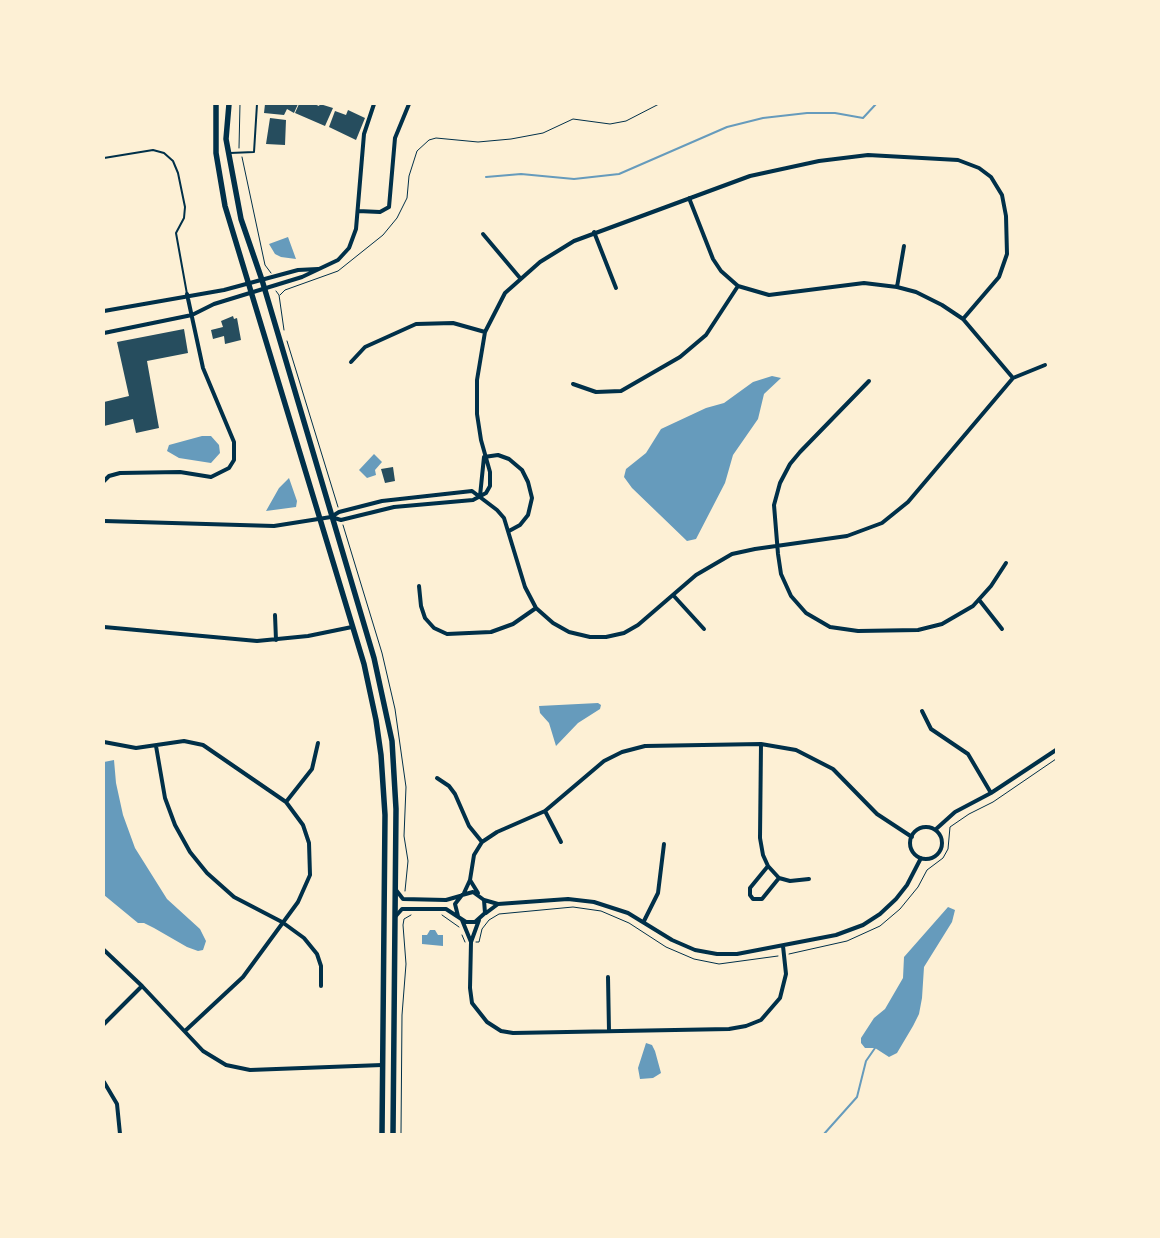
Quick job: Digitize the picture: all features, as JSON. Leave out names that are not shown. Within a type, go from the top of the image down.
[{"type":"main road","points":[[216,104],[215,136],[220,183],[248,283],[352,626],[376,720],[384,792],[382,1134]]},
{"type":"main road","points":[[229,104],[226,139],[241,219],[265,290],[386,704],[395,776],[396,917],[393,1134]]},
{"type":"street","points":[[104,333],[192,315],[214,304],[265,290],[332,264],[349,248],[356,229],[364,134],[374,104]]},
{"type":"street","points":[[358,211],[380,212],[389,207],[395,138],[409,104]]},
{"type":"street","points":[[480,496],[484,456],[476,394],[478,367],[485,332],[497,305],[520,278],[557,250],[594,232],[762,172],[839,158],[887,155],[958,160],[972,164],[991,177],[1002,195],[1006,216],[1007,254],[999,277],[963,319]]},
{"type":"street","points":[[689,198],[712,259],[721,271],[738,286],[769,295],[849,284],[897,287],[932,299],[963,319],[1014,378]]},
{"type":"street","points":[[594,232],[616,288]]},
{"type":"street","points":[[484,234],[520,278]]},
{"type":"street","points":[[897,287],[904,246]]},
{"type":"street","points":[[104,311],[187,294],[224,290],[298,270],[318,269]]},
{"type":"street","points":[[573,384],[596,392],[621,390],[680,357],[706,335],[738,286]]},
{"type":"street","points":[[104,481],[109,476],[120,473],[180,472],[211,477],[222,473],[231,465],[235,454],[234,442],[207,378],[187,294]]},
{"type":"street","points":[[352,362],[359,351],[365,347],[416,324],[453,323],[485,332]]},
{"type":"street","points":[[104,520],[274,526],[320,520],[360,506],[405,498],[472,491],[497,510],[504,518],[525,587],[536,608],[553,623],[569,632],[590,637],[606,637],[632,629],[696,575],[720,560],[743,551],[855,534],[874,527],[896,513],[912,496],[1014,378],[1045,365]]},
{"type":"street","points":[[869,381],[800,452],[780,483],[774,505],[777,546],[781,574],[791,596],[806,613],[830,627],[858,631],[926,628],[952,620],[980,601],[1006,563]]},
{"type":"street","points":[[332,517],[341,520],[394,508],[473,500],[488,490],[491,481],[489,465],[484,456]]},
{"type":"street","points":[[484,456],[504,456],[516,464],[526,476],[531,491],[531,508],[525,521],[509,531]]},
{"type":"street","points":[[419,586],[421,606],[425,618],[434,628],[447,634],[491,632],[512,624],[536,608]]},
{"type":"street","points":[[673,596],[704,629]]},
{"type":"street","points":[[980,601],[1002,629]]},
{"type":"street","points":[[275,615],[276,640]]},
{"type":"street","points":[[104,627],[232,641],[276,640],[327,633],[352,626]]},
{"type":"street","points":[[922,711],[932,729],[968,754],[991,793]]},
{"type":"street","points":[[104,742],[128,748],[184,741],[203,745],[286,802],[303,824],[310,843],[310,874],[303,893],[243,977],[185,1031]]},
{"type":"street","points":[[286,802],[312,770],[318,743]]},
{"type":"street","points":[[396,890],[403,899],[446,900],[460,896],[464,893],[470,880],[474,855],[482,842],[497,832],[545,811],[595,767],[611,757],[634,748],[655,745],[761,744],[786,747],[822,762],[845,779],[877,814],[912,837]]},
{"type":"street","points":[[761,744],[760,838],[768,866],[779,878],[790,881],[809,879]]},
{"type":"street","points":[[156,746],[164,798],[175,825],[190,852],[207,873],[234,897],[282,922],[304,938],[317,954],[321,966],[321,986]]},
{"type":"street","points":[[935,830],[955,812],[991,793],[1056,750]]},
{"type":"street","points":[[438,778],[449,786],[455,794],[468,826],[482,842]]},
{"type":"street","points":[[545,811],[561,842]]},
{"type":"street","points":[[922,828],[935,830],[942,841],[940,850],[930,858],[921,858],[911,847],[912,837],[922,828]]},
{"type":"street","points":[[644,921],[658,893],[664,844]]},
{"type":"street","points":[[470,880],[484,900],[498,904],[555,899],[583,900],[615,907],[644,921],[679,944],[703,952],[737,954],[845,932],[872,920],[901,893],[921,858]]},
{"type":"street","points":[[768,866],[750,888],[750,896],[753,899],[762,899],[779,878]]},
{"type":"street","points":[[464,893],[478,894]]},
{"type":"street","points":[[460,896],[455,908],[471,942]]},
{"type":"street","points":[[484,900],[485,913]]},
{"type":"street","points":[[498,904],[485,913],[480,920],[471,942],[470,997],[481,1017],[494,1028],[513,1033],[729,1029],[754,1023],[772,1008],[782,992],[786,974],[782,946]]},
{"type":"street","points":[[396,917],[402,909],[446,909],[470,923],[480,920]]},
{"type":"street","points":[[104,950],[216,1060],[244,1070],[382,1065]]},
{"type":"street","points":[[608,977],[609,1031]]},
{"type":"street","points":[[104,1024],[142,986]]},
{"type":"street","points":[[104,1082],[117,1104],[120,1134]]},
{"type":"lane","points":[[228,153],[254,152],[257,104]]},
{"type":"lane","points":[[104,158],[153,150],[164,153],[173,162],[178,173],[185,207],[184,218],[176,233],[187,294]]},
{"type":"path","points":[[239,146],[240,104]]},
{"type":"path","points":[[338,507],[284,330],[279,295],[284,290],[338,271],[384,235],[397,218],[407,198],[408,176],[417,151],[429,140],[436,138],[478,142],[511,139],[543,133],[573,119],[610,124],[626,121],[659,104]]},
{"type":"path","points":[[243,161],[265,265],[270,273]]},
{"type":"path","points":[[790,954],[856,939],[880,926],[900,909],[918,886],[926,870],[943,858],[948,849],[950,827],[969,814],[993,802],[1056,759]]},
{"type":"path","points":[[479,942],[482,929],[494,915],[573,907],[601,911],[629,922],[666,948],[694,959],[719,964],[778,956]]},
{"type":"path","points":[[401,1134],[402,1015],[406,964],[403,924],[407,917],[412,914]]},
{"type":"path","points":[[434,915],[449,917],[459,927],[463,942]]},
{"type":"water","points":[[288,237],[296,259],[281,257],[275,254],[269,244]]},
{"type":"water","points":[[772,376],[781,378],[764,394],[758,419],[733,455],[725,483],[696,539],[687,541],[632,488],[624,477],[626,469],[646,453],[661,429],[706,408],[724,403],[753,382]]},
{"type":"water","points":[[202,436],[211,436],[219,445],[220,453],[211,463],[179,458],[167,451],[169,445]]},
{"type":"water","points":[[374,454],[382,462],[375,470],[376,475],[367,478],[359,470]]},
{"type":"water","points":[[289,478],[297,501],[296,507],[266,511],[279,488]]},
{"type":"water","points":[[598,703],[601,705],[600,709],[578,723],[556,746],[549,723],[540,713],[539,706]]},
{"type":"water","points":[[114,760],[116,783],[123,815],[135,848],[167,899],[200,929],[206,941],[203,950],[198,951],[187,947],[144,923],[138,923],[104,895],[104,762]]},
{"type":"water","points":[[948,907],[955,910],[952,922],[924,967],[922,998],[919,1014],[913,1026],[897,1053],[889,1057],[875,1048],[865,1048],[861,1043],[861,1038],[874,1018],[885,1009],[903,978],[904,957]]},
{"type":"water","points":[[430,930],[435,930],[438,935],[443,935],[443,946],[422,944],[422,935],[427,935]]},
{"type":"water","points":[[646,1043],[652,1045],[655,1051],[661,1073],[653,1078],[640,1079],[638,1068]]},
{"type":"building","points":[[265,104],[298,104],[294,113],[287,109],[284,115],[264,113]]},
{"type":"building","points":[[299,104],[319,106],[320,104],[333,108],[325,126],[295,113]]},
{"type":"building","points":[[348,110],[365,118],[356,140],[329,127],[335,111],[346,115]]},
{"type":"building","points":[[270,118],[286,120],[285,145],[266,144]]},
{"type":"building","points":[[233,316],[234,319],[237,318],[241,340],[225,344],[224,336],[213,339],[211,330],[223,327],[221,321]]},
{"type":"building","points":[[184,329],[188,353],[147,361],[159,428],[136,433],[133,419],[104,426],[104,402],[129,396],[117,342]]},
{"type":"building","points":[[393,467],[395,481],[385,483],[381,469]]},
{"type":"waterway","points":[[486,177],[521,174],[574,179],[619,174],[727,127],[763,118],[807,113],[835,113],[863,118],[876,104]]},
{"type":"waterway","points":[[824,1134],[857,1097],[866,1061],[875,1048]]}]
